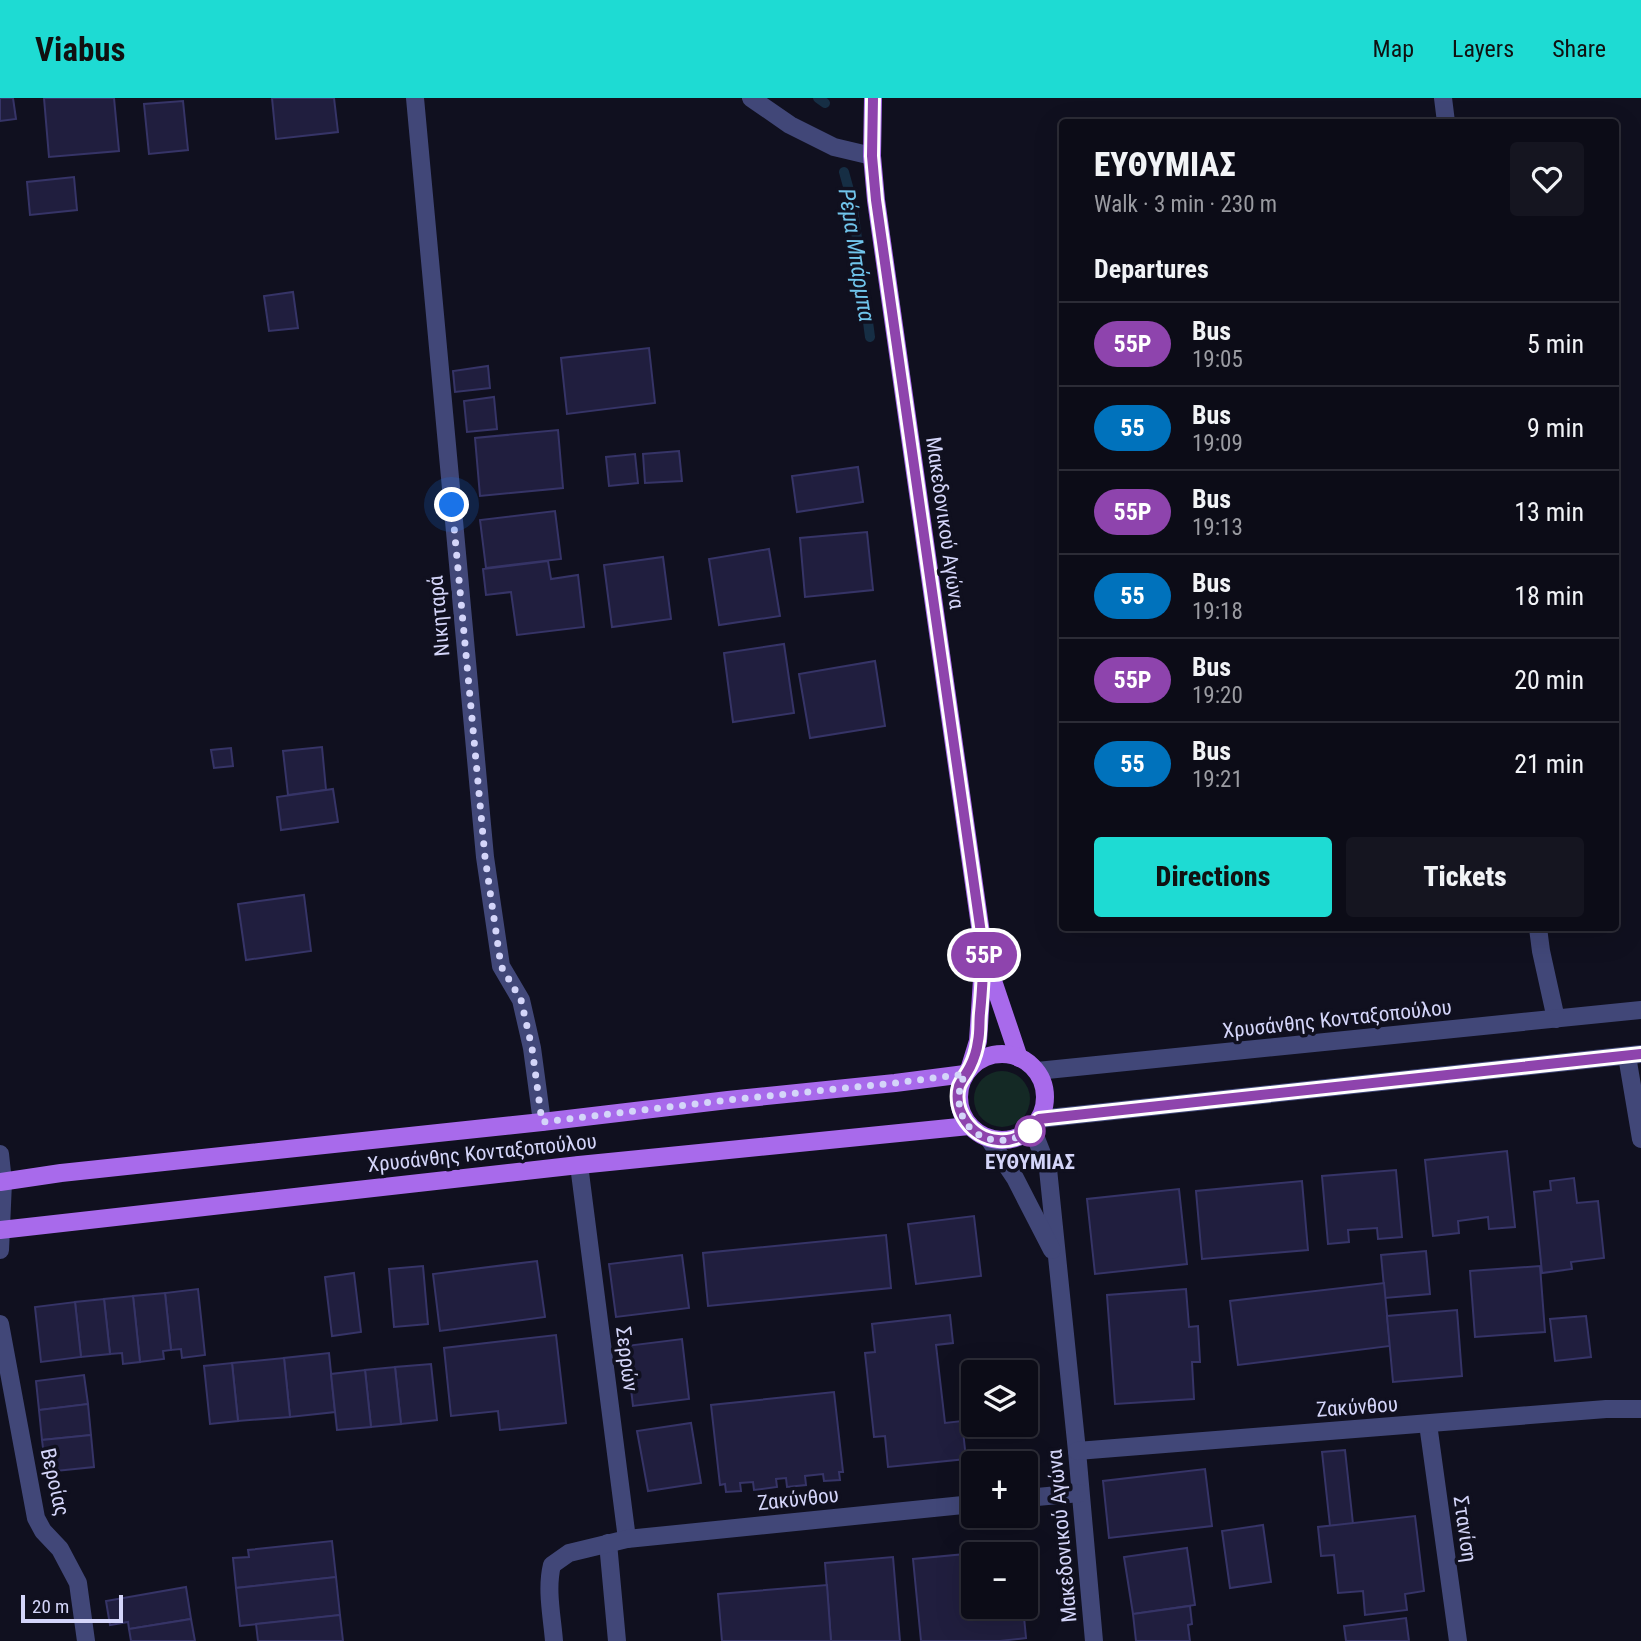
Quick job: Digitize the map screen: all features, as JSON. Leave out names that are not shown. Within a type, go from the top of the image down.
[{"type":"main road","name":"Μακεδονικού Αγώνα","points":[[873,98],[872,156],[880,228],[984,954]]},
{"type":"main road","points":[[984,954],[1019,1058]]},
{"type":"main road","points":[[968,1071],[980,1060],[993,1055],[1006,1054],[1029,1063],[1043,1083],[1045,1095],[1044,1108],[1036,1124],[1023,1135],[1001,1141],[978,1134],[961,1114],[959,1086],[968,1071],[978,1041],[984,954]]},
{"type":"main road","name":"Χρυσάνθης Κονταξοπούλου","points":[[2,1182],[61,1173],[895,1083],[968,1071]]},
{"type":"main road","name":"Χρυσάνθης Κονταξοπούλου","points":[[1,1230],[579,1165],[969,1126]]},
{"type":"street","name":"Νικηταρά","points":[[415,98],[485,857],[501,966],[521,1000],[532,1048],[542,1122]]},
{"type":"street","points":[[751,98],[790,125],[834,146],[872,156]]},
{"type":"street","points":[[1443,98],[1446,119]]},
{"type":"street","points":[[1538,931],[1556,1019]]},
{"type":"street","name":"Χρυσάνθης Κονταξοπούλου","points":[[1037,1071],[1641,1010]]},
{"type":"street","points":[[1036,1124],[1634,1055],[1641,1139]]},
{"type":"street","name":"Μακεδονικού Αγώνα","points":[[1036,1124],[1048,1169],[1094,1641]]},
{"type":"street","name":"Μακεδονικού Αγώνα","points":[[989,1139],[1015,1178],[1056,1259]]},
{"type":"street","points":[[0,1154],[0,1250]]},
{"type":"street","name":"Σερρών","points":[[579,1165],[628,1539]]},
{"type":"street","name":"Βεροίας","points":[[0,1324],[36,1518],[43,1531],[60,1549],[78,1583],[86,1641]]},
{"type":"street","name":"Ζακύνθου","points":[[1077,1451],[1606,1409],[1641,1409]]},
{"type":"street","name":"Στανίση","points":[[1428,1424],[1458,1641]]},
{"type":"street","points":[[1038,1497],[1080,1493]]},
{"type":"street","name":"Ζακύνθου","points":[[628,1539],[961,1505]]},
{"type":"street","points":[[554,1641],[549,1589],[552,1565],[569,1553],[628,1539]]},
{"type":"street","points":[[608,1543],[617,1641]]},
{"type":"green space","points":[[996,1071],[1008,1071],[1018,1075],[1026,1083],[1030,1099],[1026,1115],[1018,1123],[1008,1127],[996,1127],[986,1123],[978,1115],[974,1105],[974,1093],[978,1083],[986,1075]]},
{"type":"building","points":[[0,98],[13,98],[16,119],[0,121]]},
{"type":"building","points":[[44,98],[114,98],[119,151],[49,157]]},
{"type":"building","points":[[272,98],[334,98],[338,132],[276,139]]},
{"type":"building","points":[[183,101],[188,150],[149,154],[144,104]]},
{"type":"building","points":[[74,177],[77,210],[30,215],[27,182]]},
{"type":"building","points":[[293,292],[298,328],[269,331],[264,296]]},
{"type":"building","points":[[649,348],[655,403],[567,414],[561,358]]},
{"type":"building","points":[[488,366],[490,388],[455,392],[453,371]]},
{"type":"building","points":[[494,397],[497,429],[467,432],[464,401]]},
{"type":"building","points":[[558,430],[563,488],[480,496],[475,438]]},
{"type":"building","points":[[679,451],[682,481],[645,483],[643,454]]},
{"type":"building","points":[[635,454],[638,483],[609,486],[606,457]]},
{"type":"building","points":[[858,467],[863,502],[797,512],[792,476]]},
{"type":"building","points":[[555,511],[561,559],[486,568],[480,520]]},
{"type":"building","points":[[867,532],[873,590],[805,597],[800,538]]},
{"type":"building","points":[[769,549],[780,616],[719,625],[709,559]]},
{"type":"building","points":[[663,557],[671,619],[612,627],[604,565]]},
{"type":"building","points":[[548,561],[551,579],[578,575],[584,627],[517,635],[511,592],[486,595],[483,569]]},
{"type":"building","points":[[784,644],[794,713],[733,722],[724,653]]},
{"type":"building","points":[[875,661],[885,726],[810,738],[799,674]]},
{"type":"building","points":[[322,747],[326,790],[288,795],[283,751]]},
{"type":"building","points":[[231,748],[233,766],[214,768],[211,750]]},
{"type":"building","points":[[333,789],[338,822],[281,830],[277,797]]},
{"type":"building","points":[[304,895],[311,951],[246,960],[238,904]]},
{"type":"building","points":[[1507,1151],[1515,1227],[1489,1229],[1488,1217],[1458,1221],[1459,1233],[1433,1236],[1425,1160]]},
{"type":"building","points":[[1396,1170],[1402,1237],[1378,1239],[1377,1228],[1348,1230],[1349,1242],[1328,1244],[1322,1176]]},
{"type":"building","points":[[1574,1178],[1577,1203],[1598,1201],[1604,1258],[1571,1262],[1572,1269],[1542,1273],[1534,1192],[1551,1190],[1550,1181]]},
{"type":"building","points":[[1302,1181],[1308,1250],[1202,1259],[1196,1191]]},
{"type":"building","points":[[1179,1189],[1187,1264],[1095,1274],[1087,1199]]},
{"type":"building","points":[[974,1216],[981,1276],[916,1284],[908,1224]]},
{"type":"building","points":[[886,1235],[891,1288],[708,1306],[703,1253]]},
{"type":"building","points":[[1426,1251],[1430,1294],[1385,1298],[1381,1255]]},
{"type":"building","points":[[682,1255],[689,1308],[616,1317],[609,1264]]},
{"type":"building","points":[[537,1261],[545,1317],[440,1331],[433,1274]]},
{"type":"building","points":[[423,1266],[428,1324],[394,1327],[389,1269]]},
{"type":"building","points":[[1540,1266],[1545,1332],[1475,1337],[1470,1271]]},
{"type":"building","points":[[354,1273],[361,1332],[332,1336],[325,1277]]},
{"type":"building","points":[[1384,1283],[1390,1346],[1238,1365],[1230,1301]]},
{"type":"building","points":[[198,1289],[205,1355],[182,1358],[181,1349],[171,1350],[165,1293]]},
{"type":"building","points":[[1186,1289],[1189,1327],[1198,1326],[1200,1362],[1192,1362],[1194,1399],[1115,1404],[1107,1295]]},
{"type":"building","points":[[165,1293],[171,1350],[163,1351],[164,1359],[140,1362],[133,1296]]},
{"type":"building","points":[[133,1296],[140,1362],[123,1364],[122,1353],[110,1354],[104,1299]]},
{"type":"building","points":[[104,1299],[110,1354],[81,1357],[75,1302]]},
{"type":"building","points":[[75,1302],[81,1357],[41,1362],[35,1307]]},
{"type":"building","points":[[1457,1310],[1462,1376],[1393,1382],[1387,1316]]},
{"type":"building","points":[[950,1315],[953,1343],[936,1345],[945,1423],[961,1421],[961,1437],[964,1437],[965,1451],[961,1451],[961,1460],[888,1467],[885,1436],[874,1437],[865,1353],[875,1352],[872,1324]]},
{"type":"building","points":[[1586,1316],[1591,1357],[1555,1361],[1550,1319]]},
{"type":"building","points":[[556,1335],[566,1423],[500,1430],[498,1411],[451,1416],[444,1348]]},
{"type":"building","points":[[682,1339],[689,1399],[633,1406],[626,1346]]},
{"type":"building","points":[[329,1353],[335,1412],[290,1417],[284,1358]]},
{"type":"building","points":[[284,1358],[290,1417],[238,1421],[232,1363]]},
{"type":"building","points":[[232,1363],[238,1421],[210,1424],[204,1366]]},
{"type":"building","points":[[431,1364],[437,1420],[401,1424],[395,1367]]},
{"type":"building","points":[[395,1367],[401,1424],[371,1427],[365,1370]]},
{"type":"building","points":[[365,1370],[371,1427],[337,1430],[331,1374]]},
{"type":"building","points":[[84,1375],[88,1404],[39,1410],[36,1381]]},
{"type":"building","points":[[834,1392],[843,1472],[839,1472],[840,1480],[824,1481],[823,1474],[805,1476],[806,1485],[787,1487],[786,1478],[776,1479],[777,1487],[754,1490],[753,1482],[740,1483],[741,1491],[726,1492],[725,1484],[720,1485],[711,1405]]},
{"type":"building","points":[[88,1404],[91,1435],[42,1440],[39,1410]]},
{"type":"building","points":[[691,1423],[701,1483],[648,1491],[637,1431]]},
{"type":"building","points":[[91,1435],[94,1467],[46,1472],[42,1440]]},
{"type":"building","points":[[1345,1450],[1353,1524],[1330,1526],[1322,1452]]},
{"type":"building","points":[[1205,1469],[1212,1526],[1109,1538],[1103,1481]]},
{"type":"building","points":[[1415,1516],[1424,1591],[1405,1594],[1407,1610],[1365,1615],[1363,1591],[1338,1593],[1334,1555],[1321,1556],[1318,1527]]},
{"type":"building","points":[[1263,1525],[1271,1582],[1230,1588],[1222,1531]]},
{"type":"building","points":[[332,1541],[336,1577],[236,1588],[233,1558],[249,1557],[248,1550]]},
{"type":"building","points":[[1187,1548],[1195,1605],[1133,1614],[1124,1557]]},
{"type":"building","points":[[961,1554],[961,1619],[1024,1619],[1026,1638],[1000,1641],[921,1641],[913,1559]]},
{"type":"building","points":[[893,1557],[900,1641],[831,1641],[825,1563]]},
{"type":"building","points":[[336,1577],[340,1615],[240,1626],[236,1588]]},
{"type":"building","points":[[827,1585],[831,1641],[722,1641],[718,1594]]},
{"type":"building","points":[[186,1587],[191,1619],[129,1629],[128,1622],[110,1625],[106,1601]]},
{"type":"building","points":[[1190,1606],[1190,1641],[1136,1641],[1133,1614]]},
{"type":"building","points":[[340,1615],[343,1641],[258,1641],[256,1624]]},
{"type":"building","points":[[1406,1618],[1409,1641],[1346,1641],[1344,1626]]},
{"type":"building","points":[[191,1619],[195,1641],[131,1641],[129,1629]]},
{"type":"waterway","name":"Ρέμα Μπάρμπα","points":[[818,98],[825,103]]},
{"type":"waterway","name":"Ρέμα Μπάρμπα","points":[[844,172],[852,201],[870,337]]},
{"type":"bus line","name":"55Ρ","points":[[873,98],[872,156],[876,200],[984,954],[978,1041],[970,1068],[959,1086],[961,1114],[969,1126],[989,1139],[1012,1140],[1032,1129],[1039,1119],[1641,1054]]},
{"type":"place","name":"ΕΥΘΥΜΙΑΣ","points":[[1030,1131]]},
{"type":"route","points":[[452,505],[485,857],[501,966],[521,1000],[532,1048],[542,1122],[965,1074],[959,1086],[958,1101],[961,1114],[978,1134],[1001,1141],[1012,1140],[1032,1129],[1030,1131]]}]
